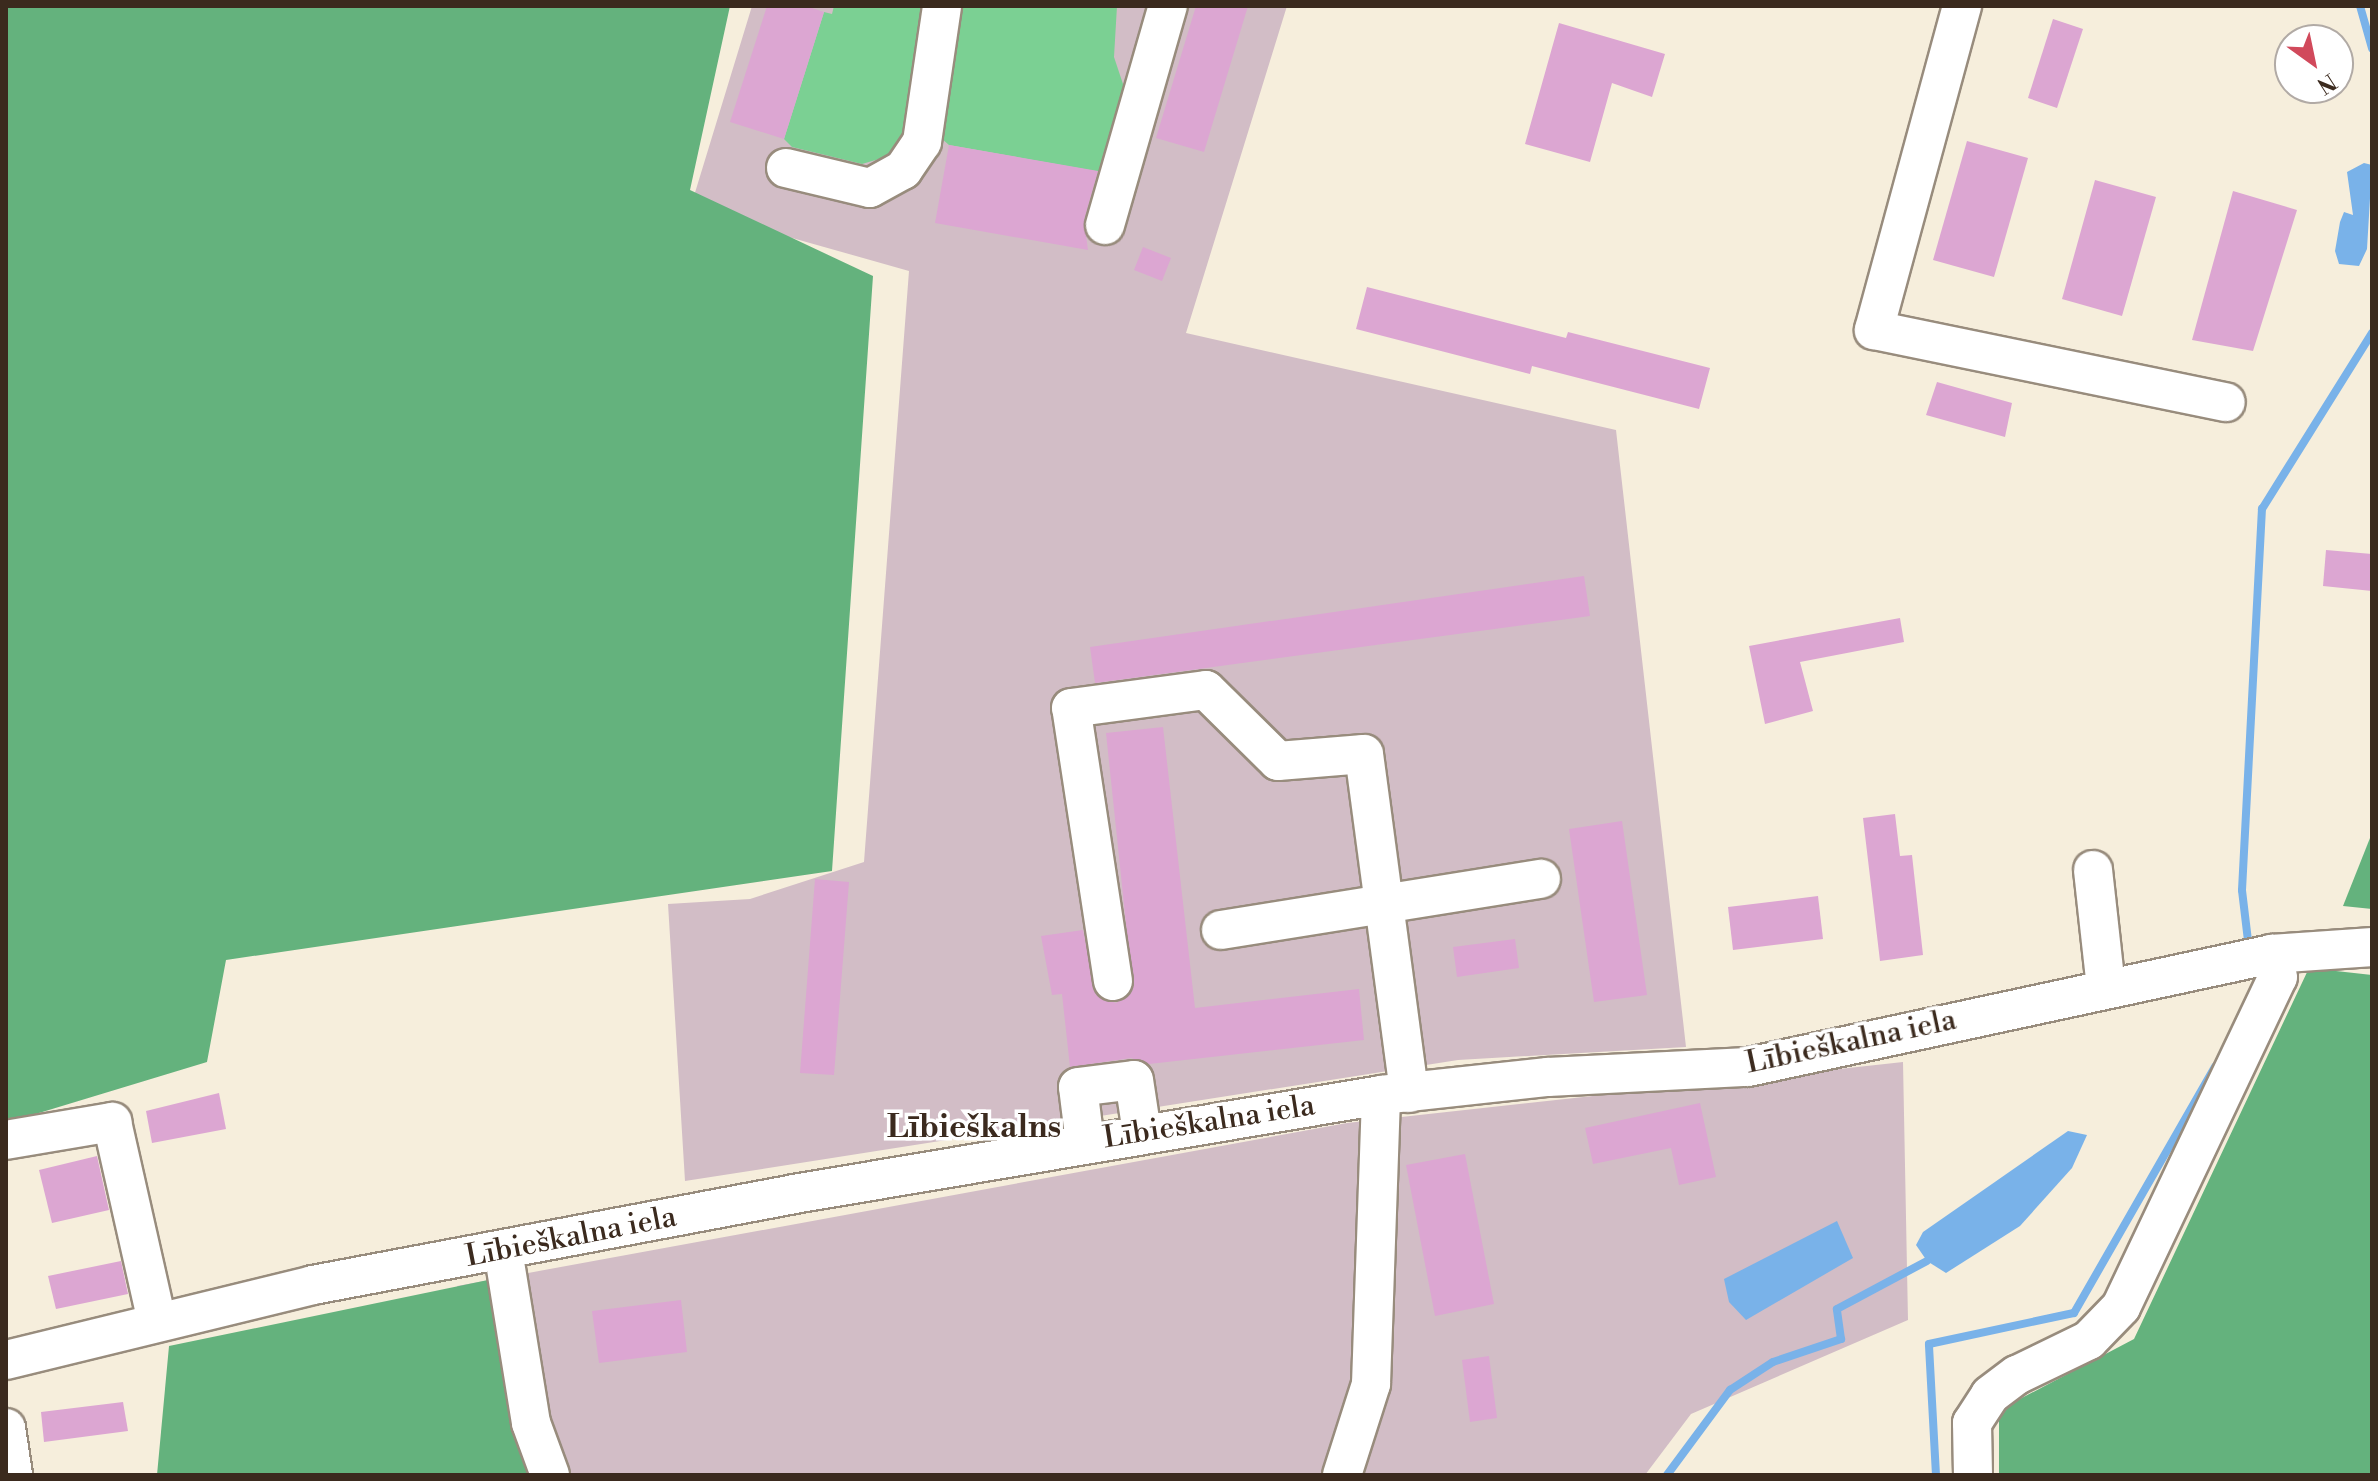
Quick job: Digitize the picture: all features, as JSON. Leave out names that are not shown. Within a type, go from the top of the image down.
[{"type":"street","points":[[786,168],[870,188],[903,170],[922,142],[942,6]]},
{"type":"street","points":[[1105,225],[1168,6]]},
{"type":"street","points":[[1962,6],[1874,330],[2226,402]]},
{"type":"street","points":[[1113,981],[1071,708],[1206,690],[1278,761],[1364,754],[1384,905],[1395,1094],[1371,1384],[1342,1475]]},
{"type":"street","points":[[2093,870],[2106,988]]},
{"type":"street","points":[[1221,930],[1541,879]]},
{"type":"street","name":"Lībieškalna iela","points":[[6,1360],[313,1285],[1142,1133],[1395,1094],[1548,1077],[1748,1067],[2272,954],[2372,947]]},
{"type":"street","points":[[1973,1475],[1972,1423],[1990,1395],[2017,1375],[2089,1340],[2121,1307],[2278,977],[2272,954]]},
{"type":"street","points":[[1085,1143],[1078,1087],[1134,1080],[1142,1133]]},
{"type":"street","points":[[6,1140],[112,1122],[157,1321]]},
{"type":"street","points":[[503,1250],[531,1423],[550,1475]]},
{"type":"street","points":[[6,1428],[13,1475]]},
{"type":"shaded area","points":[[752,6],[1287,6],[1186,333],[1616,430],[1686,1047],[1458,1060],[685,1181],[668,904],[750,899],[864,862],[909,271],[690,209]]},
{"type":"shaded area","points":[[1903,1062],[1908,1320],[1691,1414],[1645,1475],[514,1475],[457,1286],[1347,1123]]},
{"type":"green space","points":[[6,6],[730,6],[690,190],[873,276],[832,871],[226,960],[207,1062],[6,1123]]},
{"type":"green space","points":[[834,6],[932,6],[919,103],[896,154],[862,164],[792,147],[784,139],[824,12],[832,14]]},
{"type":"green space","points":[[956,6],[1117,6],[1114,57],[1126,93],[1101,172],[949,145],[933,131]]},
{"type":"green space","points":[[2372,833],[2372,909],[2343,906]]},
{"type":"green space","points":[[2309,968],[2372,975],[2372,1475],[1999,1475],[1999,1410],[2134,1339]]},
{"type":"green space","points":[[488,1280],[534,1475],[157,1475],[169,1346]]},
{"type":"water","points":[[2364,163],[2372,165],[2367,249],[2359,266],[2339,264],[2335,251],[2340,222],[2344,212],[2353,215],[2347,172]]},
{"type":"water","points":[[2068,1131],[2087,1135],[2072,1168],[2020,1226],[1946,1273],[1927,1261],[1916,1245],[1923,1232]]},
{"type":"water","points":[[1837,1221],[1853,1258],[1746,1320],[1729,1302],[1724,1279]]},
{"type":"building","points":[[767,6],[806,6],[824,12],[784,139],[730,122]]},
{"type":"building","points":[[1196,6],[1248,6],[1204,152],[1156,138]]},
{"type":"building","points":[[2053,19],[2083,29],[2057,108],[2028,98]]},
{"type":"building","points":[[1559,23],[1665,54],[1652,97],[1612,83],[1590,162],[1525,144]]},
{"type":"building","points":[[1967,141],[2028,158],[1994,277],[1933,260]]},
{"type":"building","points":[[949,145],[1098,171],[1084,220],[1088,250],[935,223]]},
{"type":"building","points":[[2095,180],[2156,197],[2122,316],[2062,299]]},
{"type":"building","points":[[2233,191],[2297,210],[2253,351],[2192,340]]},
{"type":"building","points":[[1143,247],[1171,258],[1162,281],[1134,270]]},
{"type":"building","points":[[1367,287],[1566,338],[1568,332],[1710,368],[1699,409],[1532,366],[1530,374],[1356,329]]},
{"type":"building","points":[[1937,382],[2012,403],[2005,437],[1926,415]]},
{"type":"building","points":[[2326,550],[2372,554],[2372,591],[2323,586]]},
{"type":"building","points":[[1584,576],[1590,616],[1095,683],[1090,647]]},
{"type":"building","points":[[1900,618],[1904,642],[1800,662],[1813,711],[1765,724],[1749,646]]},
{"type":"building","points":[[1163,727],[1195,1008],[1359,989],[1364,1040],[1149,1064],[1131,1058],[1070,1067],[1062,994],[1052,995],[1041,936],[1083,930],[1096,995],[1116,1003],[1133,990],[1106,733]]},
{"type":"building","points":[[1895,814],[1900,856],[1912,855],[1923,955],[1880,961],[1863,818]]},
{"type":"building","points":[[1622,821],[1647,995],[1594,1002],[1569,829]]},
{"type":"building","points":[[815,879],[849,882],[834,1075],[800,1073]]},
{"type":"building","points":[[1818,896],[1823,939],[1733,950],[1728,907]]},
{"type":"building","points":[[1515,939],[1519,968],[1457,977],[1453,947]]},
{"type":"building","points":[[219,1093],[226,1129],[152,1143],[146,1111]]},
{"type":"building","points":[[1700,1103],[1716,1177],[1679,1185],[1671,1148],[1593,1164],[1585,1128]]},
{"type":"building","points":[[1465,1154],[1494,1304],[1435,1316],[1406,1165]]},
{"type":"building","points":[[97,1156],[109,1210],[52,1223],[39,1170]]},
{"type":"building","points":[[121,1261],[128,1294],[56,1309],[48,1276]]},
{"type":"building","points":[[681,1300],[687,1352],[599,1363],[592,1311]]},
{"type":"building","points":[[1489,1356],[1497,1418],[1470,1422],[1462,1360]]},
{"type":"building","points":[[123,1402],[128,1431],[44,1442],[41,1412]]},
{"type":"waterway","points":[[2360,6],[2372,48]]},
{"type":"waterway","points":[[2249,949],[2242,890],[2262,509],[2372,333]]},
{"type":"waterway","points":[[1936,1475],[1929,1344],[2074,1313],[2215,1067]]},
{"type":"waterway","points":[[1667,1475],[1730,1390],[1773,1362],[1841,1339],[1837,1309],[1927,1261]]},
{"type":"district","name":"Lībieškalns","points":[[974,1127]]}]
